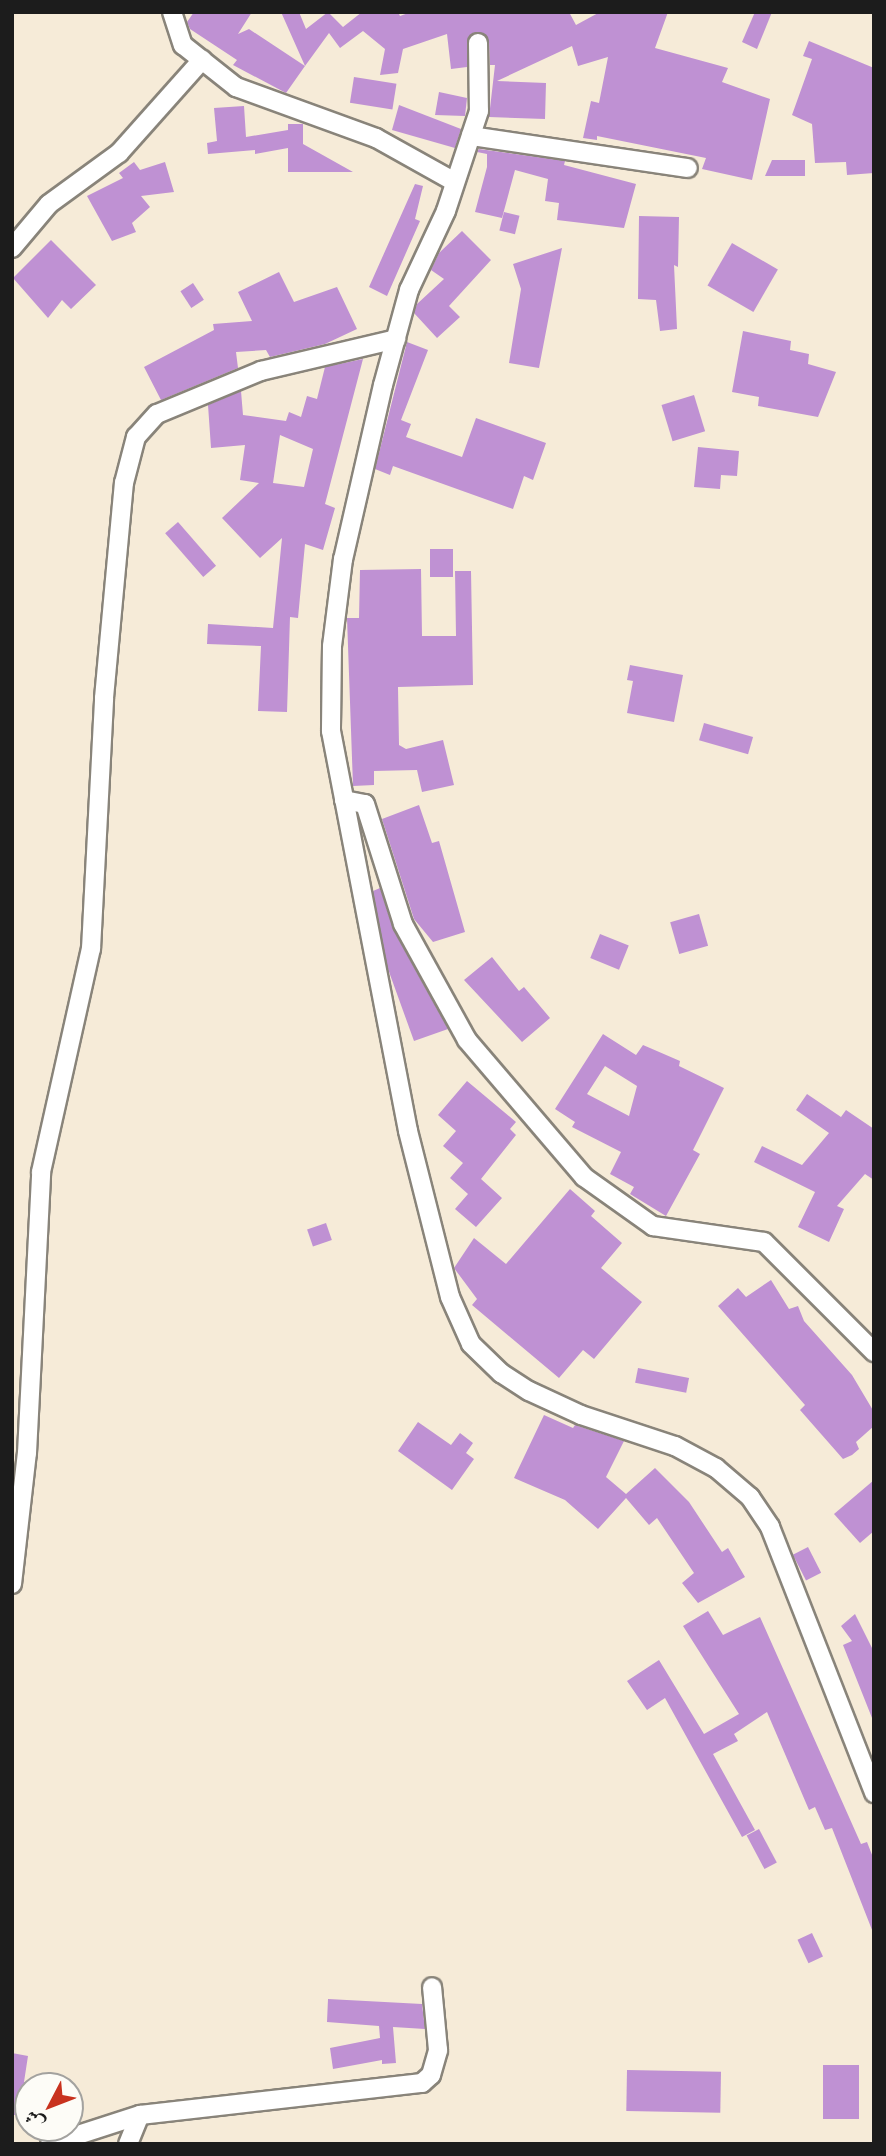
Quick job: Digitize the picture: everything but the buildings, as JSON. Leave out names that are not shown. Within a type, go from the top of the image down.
[{"type":"street","points":[[172,12],[183,45],[236,87],[376,138],[456,181]]},
{"type":"street","points":[[478,43],[479,111],[456,181],[409,290],[343,559],[332,646],[331,731],[408,1132],[450,1297],[471,1344],[501,1373],[529,1391],[581,1415],[676,1446],[716,1468],[750,1497],[770,1527],[874,1793]]},
{"type":"street","points":[[12,248],[50,204],[119,153],[202,60]]},
{"type":"street","points":[[471,136],[688,168]]},
{"type":"street","points":[[12,1584],[27,1453],[41,1172],[91,949],[104,698],[124,483],[136,437],[157,414],[261,371],[396,339]]},
{"type":"street","points":[[344,800],[365,804],[403,924],[467,1040],[584,1177],[653,1226],[764,1242],[874,1352]]},
{"type":"street","points":[[50,2144],[139,2115],[422,2083],[431,2075],[438,2050],[432,1987]]},
{"type":"street","points":[[128,2144],[139,2115]]}]
